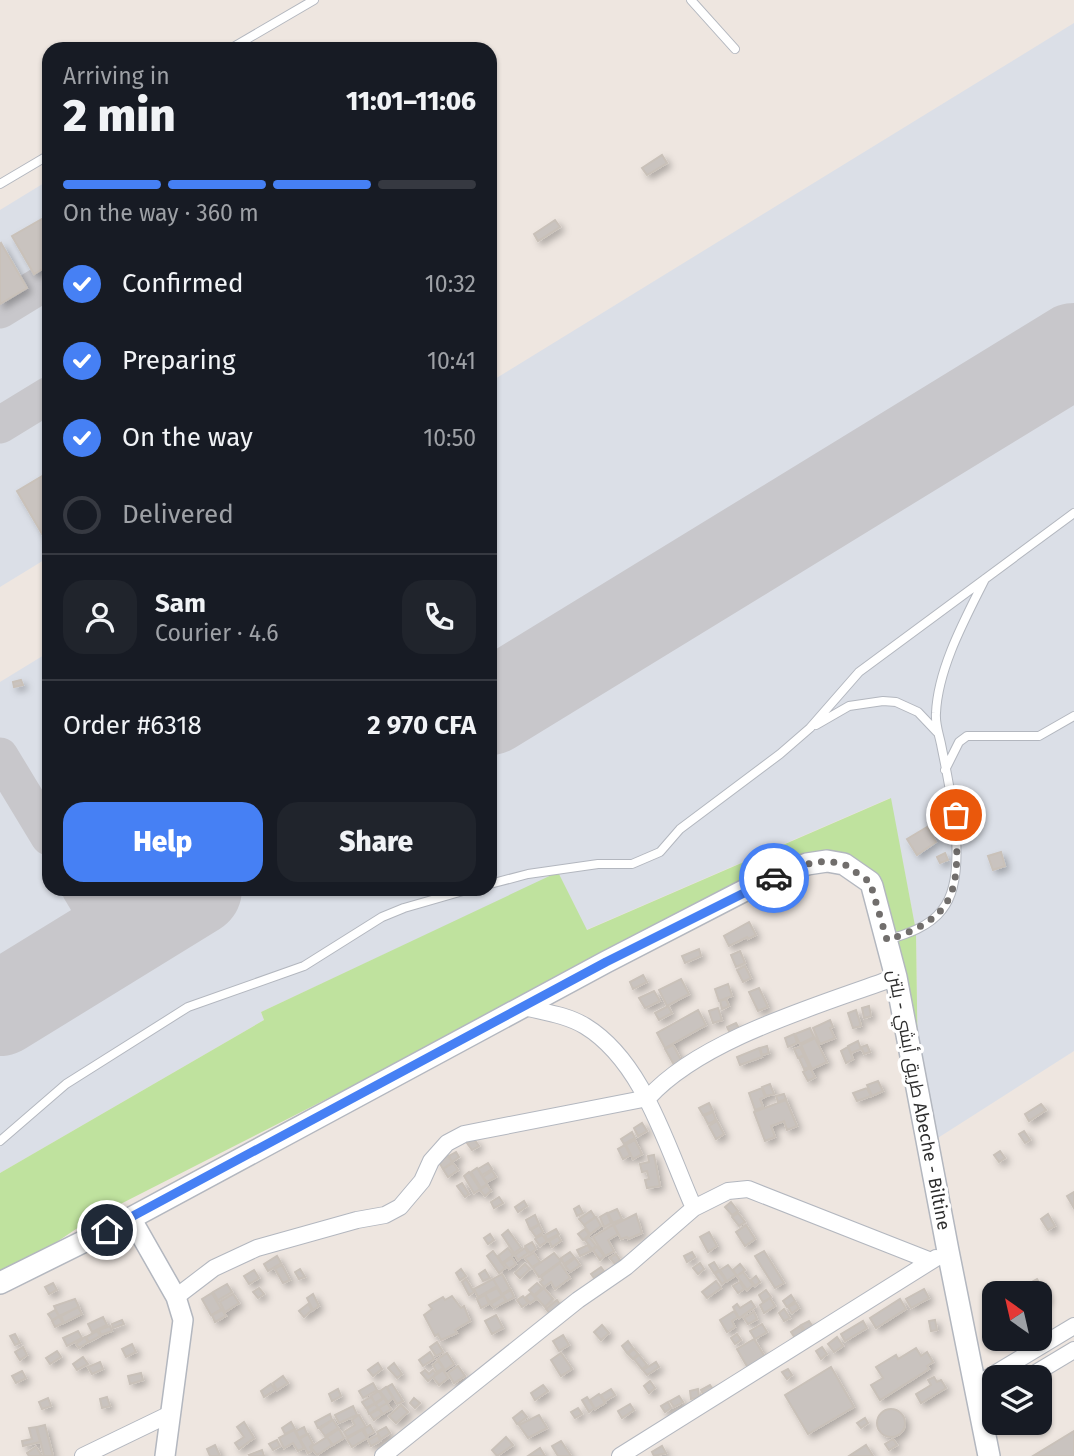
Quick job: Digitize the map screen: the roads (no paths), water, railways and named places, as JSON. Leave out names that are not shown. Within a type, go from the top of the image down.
[{"type":"main road","name":"طريق أبشي - بلتن Abeche - Biltine","points":[[0,1283],[131,1218],[606,962],[758,884],[807,864],[827,861],[844,864],[870,882],[887,940],[896,977],[939,1256],[976,1385],[982,1395]]},
{"type":"main road","name":"طريق أبشي - بلتن Abeche - Biltine","points":[[988,1435],[988,1456]]},
{"type":"street","points":[[176,1297],[215,1268],[257,1248],[358,1220],[385,1216],[400,1207],[422,1181],[431,1161],[447,1143],[464,1134],[648,1098],[659,1085],[750,1031],[896,977]]},
{"type":"street","points":[[524,1007],[561,1015],[586,1026],[625,1065],[648,1098],[694,1208]]},
{"type":"street","points":[[383,1456],[578,1300],[626,1267],[694,1208],[728,1191],[748,1189],[939,1256]]},
{"type":"street","points":[[131,1218],[176,1297],[183,1320],[165,1456]]},
{"type":"street","points":[[620,1456],[939,1256]]},
{"type":"street","points":[[976,1385],[1074,1326]]},
{"type":"street","points":[[1049,1365],[1074,1350]]},
{"type":"street","points":[[83,1456],[170,1414]]},
{"type":"lane","points":[[242,42],[314,0]]},
{"type":"lane","points":[[691,0],[735,49]]},
{"type":"lane","points":[[0,184],[42,159]]},
{"type":"lane","points":[[497,882],[528,874],[598,864],[632,864],[660,852],[680,829],[780,754],[810,728],[859,672],[1074,513]]},
{"type":"lane","points":[[887,940],[916,931],[942,912],[950,898],[957,860],[956,815],[937,732],[936,713],[940,685],[961,628],[986,577]]},
{"type":"lane","points":[[810,728],[849,706],[883,701],[896,702],[918,712],[937,732]]},
{"type":"lane","points":[[945,771],[959,742],[967,736],[1039,736],[1074,716]]},
{"type":"lane","points":[[0,1141],[60,1089],[188,1007],[304,966],[382,917],[446,896]]}]
